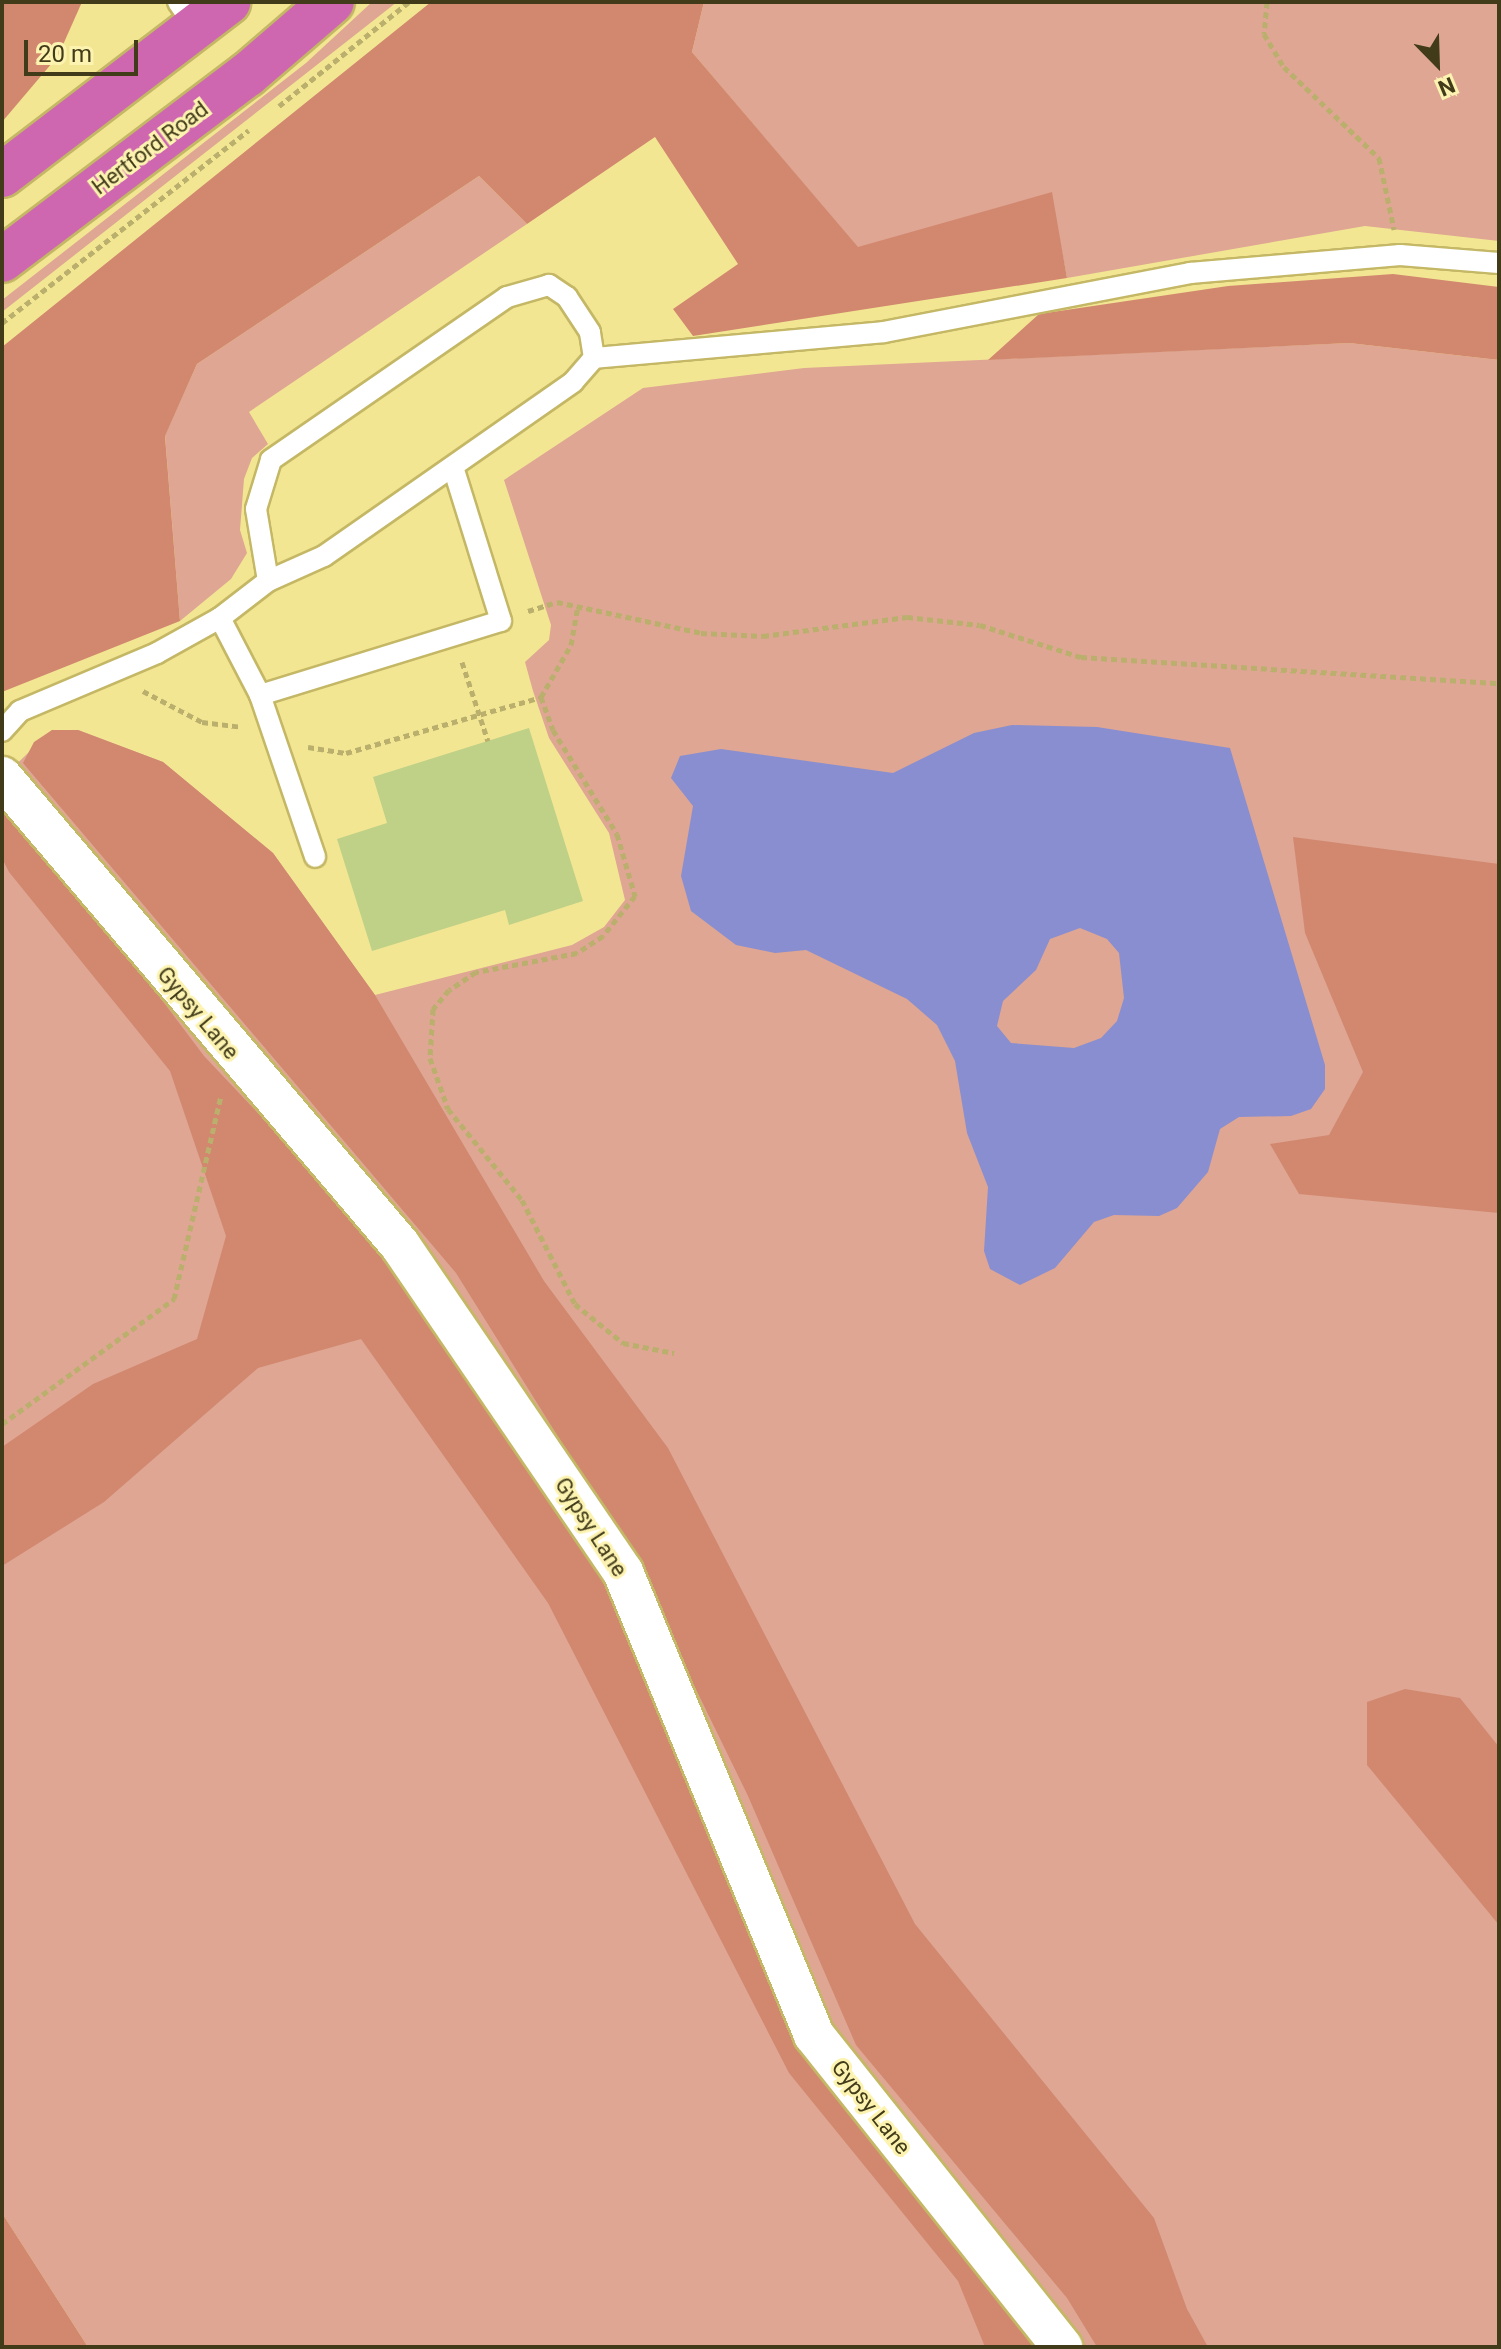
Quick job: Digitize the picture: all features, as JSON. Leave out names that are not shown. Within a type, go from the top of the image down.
[{"type":"highway","name":"Hertford Road","points":[[2,260],[247,75],[332,2]]},
{"type":"highway","points":[[2,175],[201,11]]},
{"type":"street","name":"Gypsy Lane","points":[[2,777],[231,1052],[400,1245],[623,1572],[814,2035],[1062,2347]]},
{"type":"lane","points":[[2,731],[20,711],[64,687],[127,666],[220,618],[268,581],[324,556],[573,382],[594,358],[884,332],[1190,273],[1400,255],[1499,263]]},
{"type":"lane","points":[[268,581],[257,492],[271,460],[285,447],[528,287],[549,285],[567,297],[590,332],[594,358]]},
{"type":"lane","points":[[260,695],[501,621],[453,467]]},
{"type":"lane","points":[[220,618],[260,695],[315,857]]},
{"type":"path","points":[[272,112],[409,2]]},
{"type":"path","points":[[1267,2],[1264,34],[1284,67],[1379,158],[1400,255]]},
{"type":"path","points":[[2,323],[260,121]]},
{"type":"path","points":[[501,621],[557,602],[701,633],[763,636],[907,617],[980,625],[1081,657],[1499,683]]},
{"type":"path","points":[[127,666],[142,691],[166,709],[230,728],[272,733],[346,753],[541,697],[571,645],[578,607]]},
{"type":"path","points":[[453,635],[488,741]]},
{"type":"path","points":[[541,697],[553,730],[617,834],[635,896],[603,936],[577,953],[476,972],[449,990],[433,1009],[430,1058],[448,1109],[522,1200],[575,1304],[623,1343],[674,1353]]},
{"type":"path","points":[[2,1424],[174,1299],[231,1052]]},
{"type":"shaded area","points":[[2,2],[82,2],[58,56],[2,122]]},
{"type":"shaded area","points":[[372,2],[397,2],[2,312],[2,300],[306,63]]},
{"type":"shaded area","points":[[431,2],[704,2],[692,52],[858,247],[1052,192],[1067,278],[693,336],[673,309],[738,264],[655,137],[527,224],[479,176],[197,364],[165,436],[180,621],[2,692],[2,347]]},
{"type":"shaded area","points":[[704,2],[1499,2],[1499,241],[1365,226],[1067,278],[1051,193],[858,248],[692,52]]},
{"type":"shaded area","points":[[479,176],[527,224],[249,412],[268,444],[252,458],[244,479],[240,530],[247,553],[231,579],[180,621],[165,435],[197,364]]},
{"type":"shaded area","points":[[1393,274],[1499,287],[1499,360],[1349,343],[988,360],[1039,314],[1228,286]]},
{"type":"shaded area","points":[[1349,343],[1499,360],[1499,2347],[88,2347],[2,2213],[2,778],[52,730],[78,730],[163,762],[273,853],[375,995],[572,945],[604,927],[625,900],[609,833],[549,738],[533,691],[525,662],[549,640],[551,625],[504,480],[643,388],[804,368]]},
{"type":"shaded area","points":[[52,730],[78,730],[163,762],[273,853],[375,995],[544,1281],[668,1448],[915,1924],[1154,2218],[1187,2309],[1208,2347],[1097,2347],[1067,2298],[856,2045],[748,1796],[625,1544],[456,1273],[23,763],[34,742]]},
{"type":"shaded area","points":[[2,787],[204,1056],[355,1216],[502,1414],[596,1557],[887,2153],[1036,2347],[985,2347],[958,2281],[789,2073],[548,1603],[361,1339],[258,1368],[104,1502],[2,1566],[2,1447],[93,1384],[197,1339],[226,1236],[170,1071],[9,872],[2,858]]},
{"type":"shaded area","points":[[1293,837],[1499,864],[1499,1213],[1299,1194],[1270,1144],[1329,1135],[1363,1072],[1305,933]]},
{"type":"shaded area","points":[[1405,1689],[1460,1698],[1499,1747],[1499,1925],[1367,1765],[1367,1702]]},
{"type":"shaded area","points":[[2,2213],[88,2347],[2,2347]]},
{"type":"water","points":[[1012,725],[1097,727],[1230,748],[1325,1065],[1325,1089],[1311,1109],[1291,1116],[1239,1117],[1220,1129],[1208,1172],[1177,1208],[1159,1216],[1114,1215],[1094,1222],[1055,1268],[1020,1285],[990,1269],[984,1251],[988,1187],[967,1133],[955,1061],[937,1025],[907,999],[806,950],[775,953],[736,945],[691,911],[681,876],[693,806],[671,778],[680,756],[721,749],[893,773],[974,733]],"holes":[[[1080,928],[1107,939],[1119,953],[1124,998],[1117,1021],[1101,1038],[1074,1048],[1011,1043],[997,1026],[1003,1001],[1036,970],[1050,939]]]},
{"type":"building","points":[[529,728],[583,901],[509,925],[505,910],[372,951],[337,839],[387,823],[373,777]]}]
